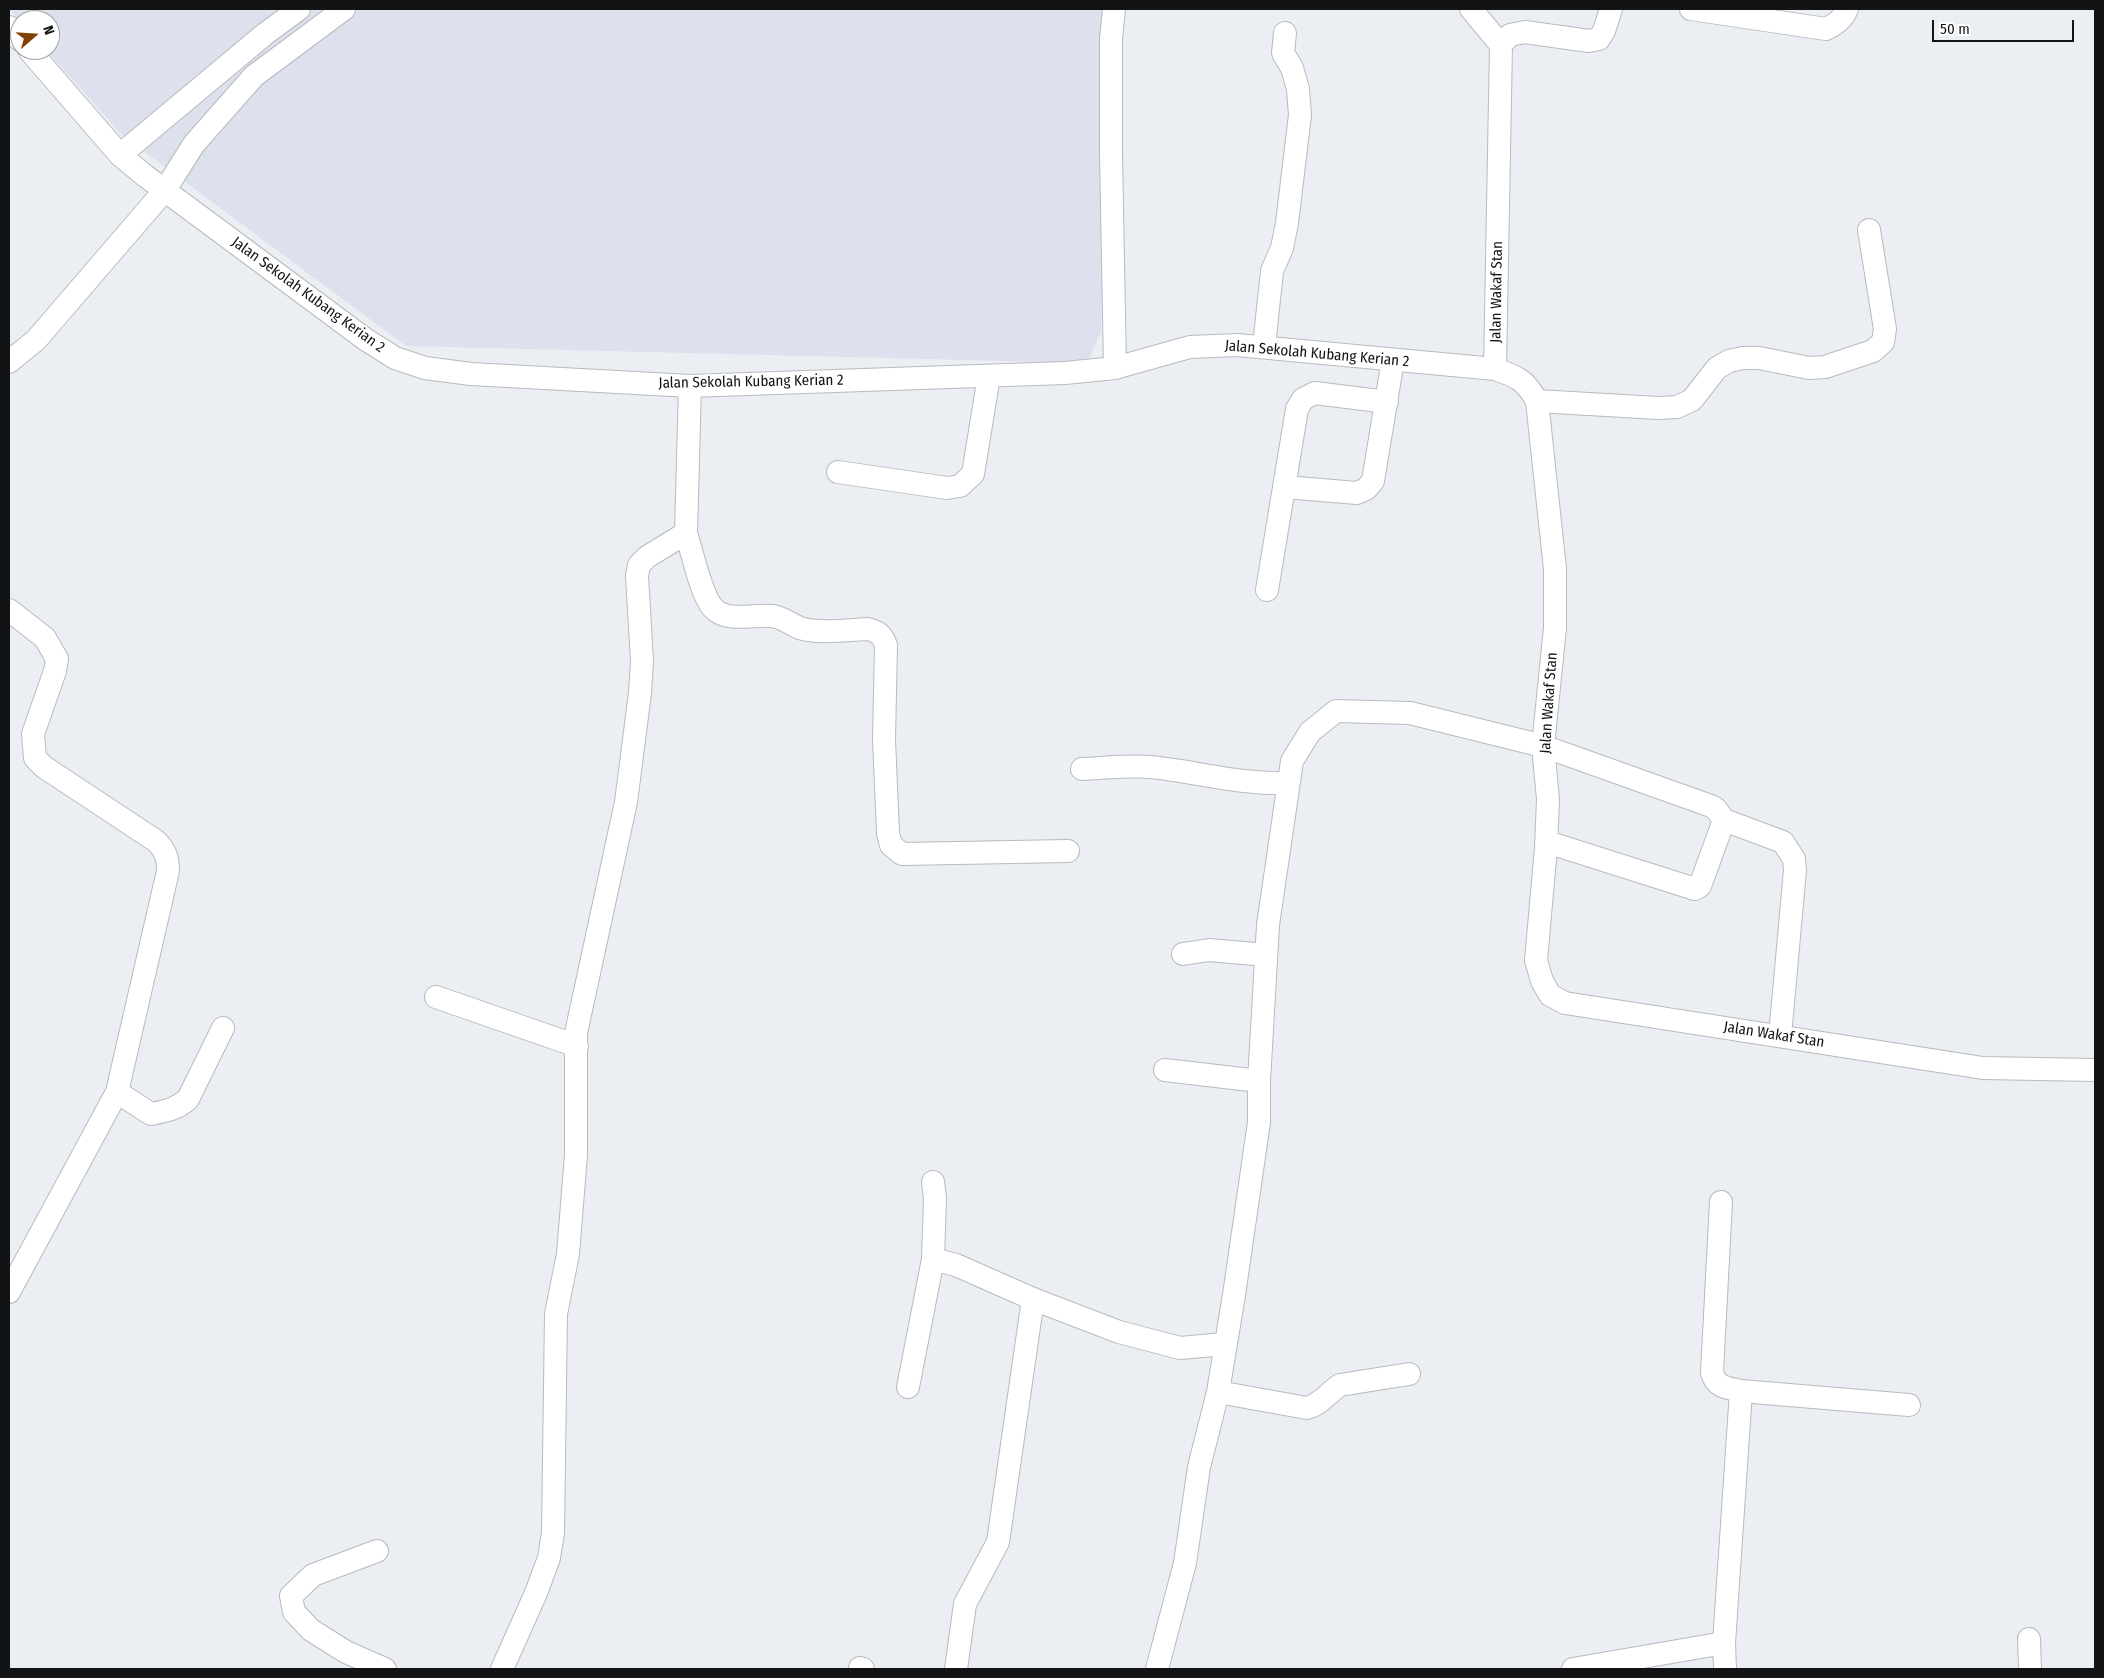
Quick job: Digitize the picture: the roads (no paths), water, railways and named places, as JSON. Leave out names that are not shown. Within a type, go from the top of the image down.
[{"type":"street","points":[[120,155],[265,34],[299,9]]},
{"type":"street","points":[[9,362],[36,340],[165,190],[194,144],[254,76],[344,9]]},
{"type":"street","points":[[1114,9],[1111,39],[1111,153],[1115,368]]},
{"type":"street","points":[[1471,9],[1501,45],[1510,34],[1525,32],[1589,41],[1599,39],[1604,31],[1611,9]]},
{"type":"street","points":[[1691,9],[1826,29],[1836,24],[1844,16],[1847,9]]},
{"type":"street","points":[[1264,346],[1272,271],[1282,248],[1287,223],[1300,115],[1298,89],[1292,68],[1283,53],[1285,33]]},
{"type":"street","name":"Jalan Wakaf Stan","points":[[1501,45],[1495,369],[1518,377],[1529,387],[1537,401],[1555,568],[1555,628],[1543,746],[1548,799],[1547,842],[1536,960],[1542,981],[1550,995],[1565,1003],[1983,1068],[2095,1070]]},
{"type":"street","name":"Jalan Sekolah Kubang Kerian 2","points":[[38,60],[120,155],[144,175],[365,340],[395,358],[425,368],[471,374],[690,386],[1066,373],[1115,368],[1190,347],[1237,345],[1264,346],[1495,369]]},
{"type":"street","points":[[1537,401],[1658,408],[1676,407],[1692,400],[1717,368],[1730,361],[1743,358],[1759,358],[1809,368],[1825,367],[1873,351],[1883,342],[1885,329],[1868,230]]},
{"type":"street","points":[[1285,487],[1357,493],[1366,489],[1373,481],[1393,360]]},
{"type":"street","points":[[838,472],[947,488],[960,486],[973,474],[989,376]]},
{"type":"street","points":[[690,386],[686,533],[705,596],[713,609],[731,616],[779,617],[799,628],[810,630],[868,630],[877,632],[882,636],[886,645],[884,739],[888,833],[891,845],[902,854],[1068,850]]},
{"type":"street","points":[[1267,590],[1297,409],[1303,399],[1316,394],[1387,402]]},
{"type":"street","points":[[502,1669],[536,1593],[549,1558],[553,1533],[556,1314],[568,1254],[576,1155],[576,1033],[626,802],[640,693],[642,661],[637,576],[640,565],[647,558],[686,533]]},
{"type":"street","points":[[9,610],[45,638],[57,659],[55,671],[33,734],[35,758],[44,767],[156,841],[164,849],[168,859],[168,871],[117,1092],[9,1292]]},
{"type":"street","points":[[1157,1669],[1184,1563],[1198,1467],[1218,1392],[1259,1122],[1259,1081],[1268,925],[1292,761],[1310,732],[1336,711],[1410,713],[1543,746],[1711,806],[1716,809],[1724,820],[1782,842],[1794,860],[1795,870],[1780,1036]]},
{"type":"street","points":[[1082,769],[1150,767],[1234,781],[1264,784],[1289,783]]},
{"type":"street","points":[[1547,842],[1695,889],[1700,886],[1724,820]]},
{"type":"street","points":[[1183,954],[1209,950],[1266,955]]},
{"type":"street","points":[[436,997],[576,1046]]},
{"type":"street","points":[[117,1092],[152,1114],[181,1105],[188,1099],[223,1028]]},
{"type":"street","points":[[1164,1070],[1259,1081]]},
{"type":"street","points":[[908,1387],[933,1259],[935,1198],[933,1182]]},
{"type":"street","points":[[1721,1202],[1713,1378],[1720,1385],[1741,1391],[1909,1405]]},
{"type":"street","points":[[933,1259],[956,1265],[1033,1299],[1119,1332],[1180,1348],[1225,1344]]},
{"type":"street","points":[[956,1669],[965,1604],[998,1542],[1033,1299]]},
{"type":"street","points":[[1218,1392],[1307,1408],[1317,1405],[1340,1385],[1409,1374]]},
{"type":"street","points":[[1725,1669],[1724,1643],[1741,1391]]},
{"type":"street","points":[[377,1551],[313,1575],[291,1596],[294,1612],[311,1630],[346,1652],[385,1669]]},
{"type":"street","points":[[2029,1639],[2030,1669]]},
{"type":"street","points":[[1573,1669],[1642,1663],[1724,1643]]}]
